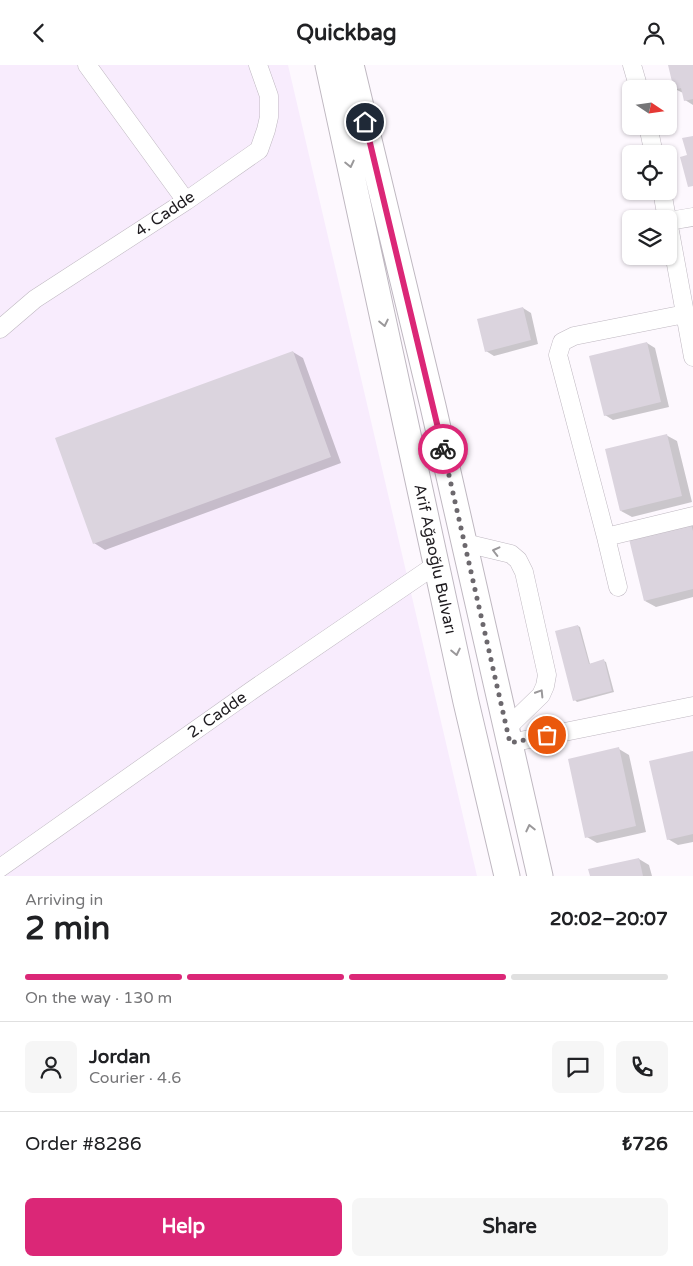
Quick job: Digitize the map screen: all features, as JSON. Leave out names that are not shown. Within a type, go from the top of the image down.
[{"type":"highway","name":"Arif Ağaoğlu Bulvarı","points":[[328,65],[466,702],[507,876]]},
{"type":"highway","name":"Arif Ağaoğlu Bulvarı","points":[[351,65],[434,406],[540,876]]},
{"type":"street","points":[[87,65],[186,201]]},
{"type":"street","name":"4. Cadde","points":[[0,329],[35,299],[186,201],[259,150],[269,117],[268,96],[258,65]]},
{"type":"street","points":[[632,65],[636,80]]},
{"type":"street","points":[[677,219],[693,217]]},
{"type":"street","points":[[676,265],[693,357]]},
{"type":"street","points":[[618,587],[558,355],[562,342],[574,336],[685,314]]},
{"type":"street","points":[[606,537],[693,516]]},
{"type":"street","points":[[465,543],[511,554],[518,560],[524,572],[547,675],[541,695],[509,735]]},
{"type":"street","name":"2. Cadde","points":[[0,868],[251,691],[437,564]]},
{"type":"street","points":[[509,735],[693,706]]},
{"type":"shaded area","points":[[0,65],[288,65],[477,876],[0,876]]},
{"type":"building","points":[[668,65],[693,65],[693,99],[684,101],[681,88],[678,89],[678,80],[672,80]]},
{"type":"building","points":[[693,136],[693,186],[688,187],[680,157],[687,155],[682,138]]},
{"type":"building","points":[[523,307],[531,340],[485,352],[477,319]]},
{"type":"building","points":[[647,342],[661,402],[604,416],[589,356]]},
{"type":"building","points":[[293,351],[331,457],[93,544],[55,438]]},
{"type":"building","points":[[667,434],[682,496],[620,511],[605,449]]},
{"type":"building","points":[[691,524],[693,531],[693,589],[644,601],[629,539]]},
{"type":"building","points":[[578,625],[589,664],[604,659],[612,691],[573,701],[555,631]]},
{"type":"building","points":[[619,747],[636,826],[585,838],[568,759]]},
{"type":"building","points":[[693,751],[693,834],[667,840],[649,761]]},
{"type":"building","points":[[639,858],[643,876],[590,876],[588,869]]},
{"type":"way so far","points":[[443,449],[510,743],[547,735]]},
{"type":"route","points":[[365,122],[443,449]]}]
